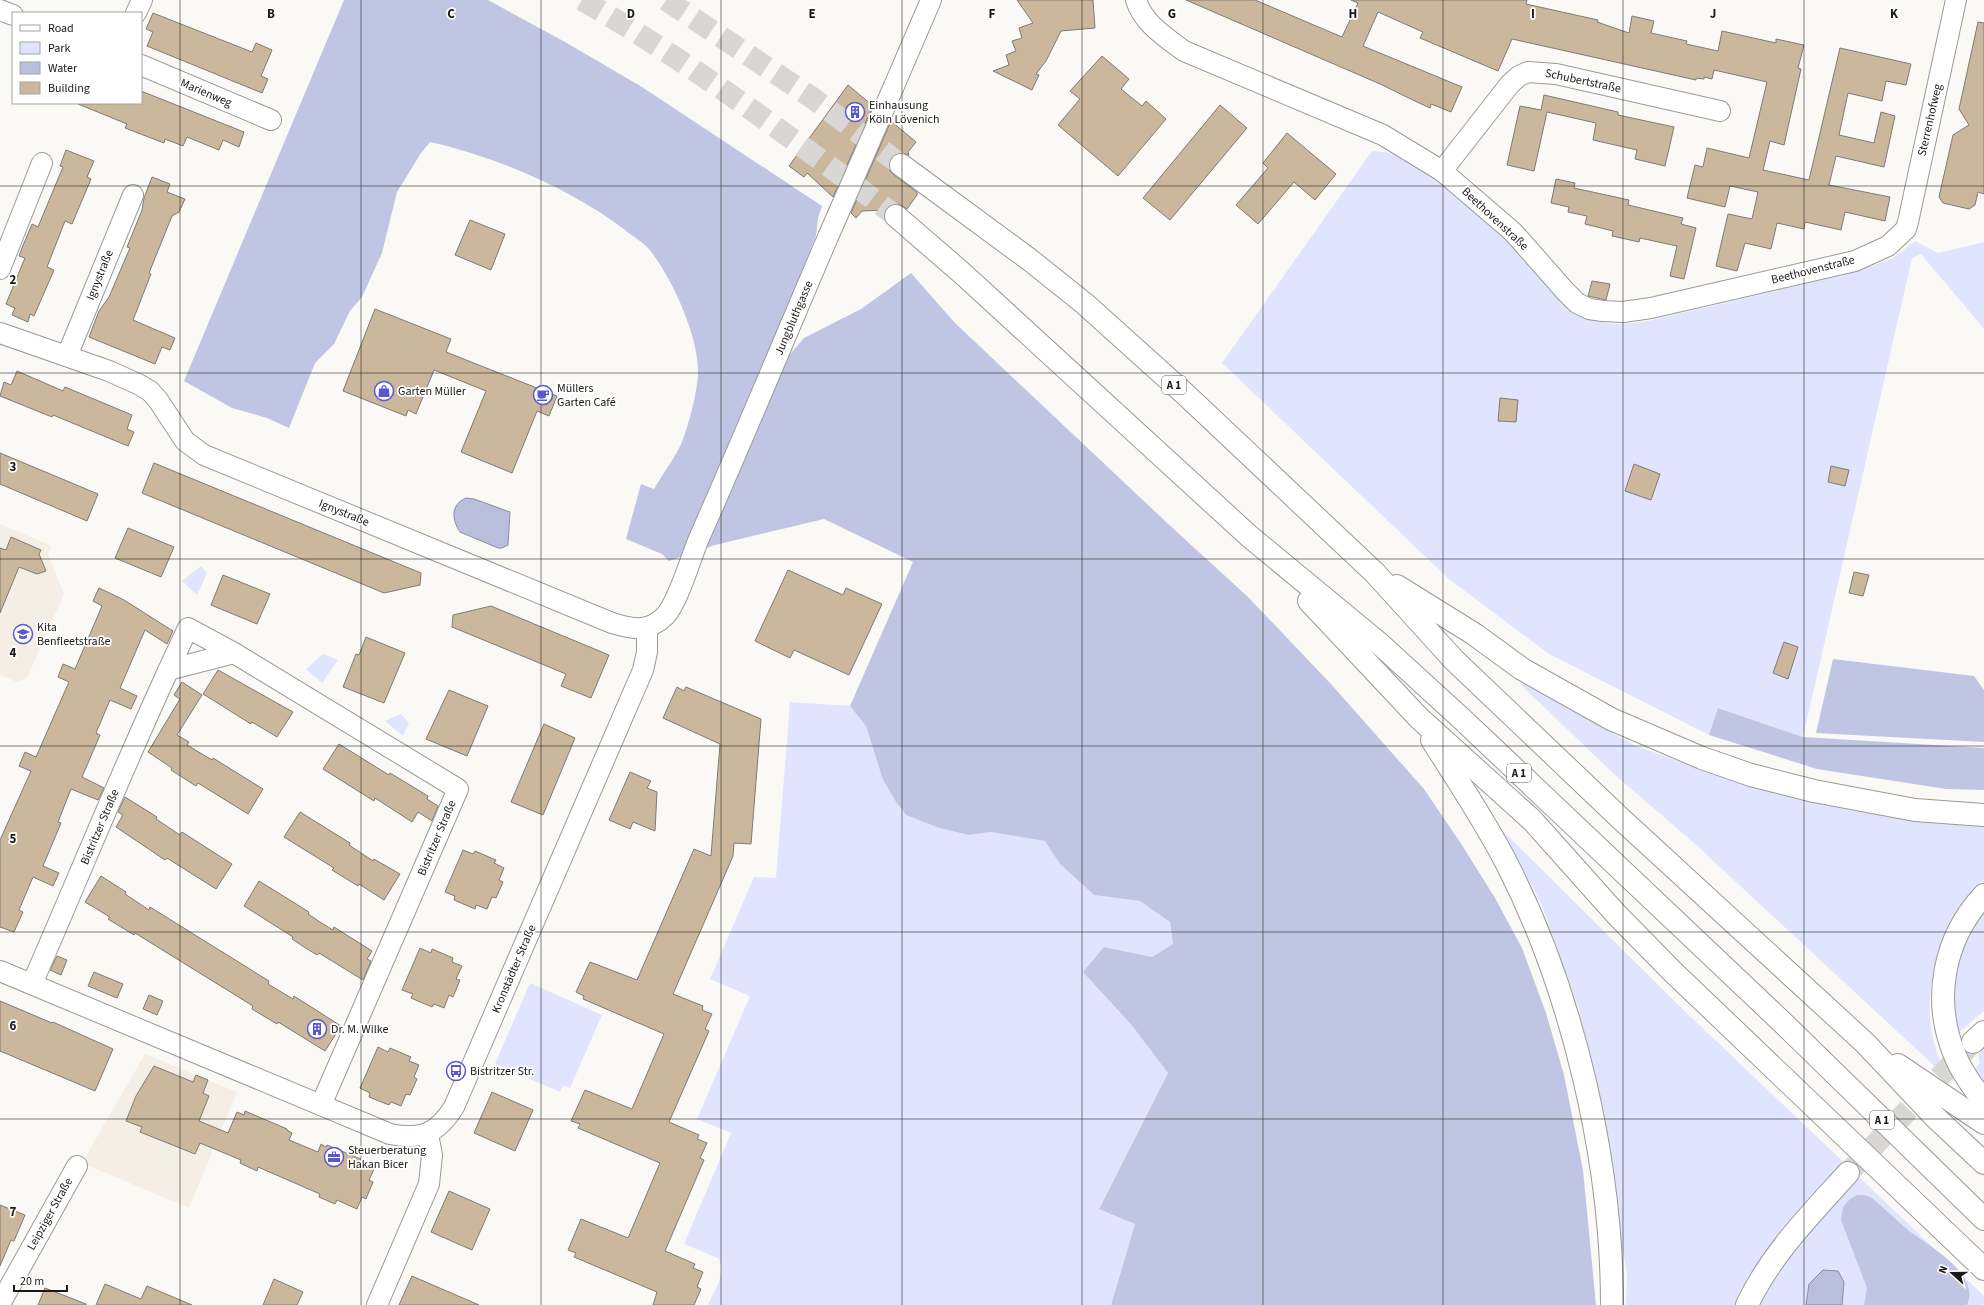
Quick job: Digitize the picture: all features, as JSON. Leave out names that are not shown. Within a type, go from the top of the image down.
[{"type":"highway","name":"A 1","points":[[901,165],[1030,260],[1085,304],[1267,469],[1375,573],[1454,660],[1620,818],[1865,1043],[1936,1118],[1984,1163]]},
{"type":"highway","name":"A 1","points":[[896,216],[963,274],[1249,536],[1381,645],[1463,720],[1781,1021],[1984,1219]]},
{"type":"highway","points":[[1249,536],[1419,718],[1532,820],[1616,914],[1673,972],[1984,1269]]},
{"type":"highway","points":[[1375,573],[1474,634],[1522,669],[1611,719],[1702,758],[1751,775],[1814,791],[1915,810],[1984,815]]},
{"type":"highway","points":[[1419,718],[1482,819],[1507,865],[1544,950],[1566,1012],[1581,1066],[1594,1127],[1610,1244],[1612,1305]]},
{"type":"highway","points":[[1984,894],[1974,906],[1956,935],[1946,967],[1943,1002],[1946,1028],[1954,1054],[1967,1079],[1984,1102]]},
{"type":"highway","points":[[1865,1043],[1984,1123]]},
{"type":"highway","points":[[1747,1305],[1772,1262],[1794,1233],[1848,1173]]},
{"type":"street","points":[[136,12],[142,0]]},
{"type":"street","name":"Jungbluthgasse","points":[[647,627],[658,622],[666,615],[677,596],[694,551],[744,438],[828,237],[930,0]]},
{"type":"street","name":"Beethovenstraße","points":[[1136,0],[1139,10],[1158,33],[1184,51],[1383,135],[1442,171],[1513,232],[1572,298],[1590,308],[1603,311],[1623,312],[1651,308],[1855,261],[1888,246],[1898,237]]},
{"type":"street","name":"Sterrenhofweg","points":[[1898,237],[1906,229],[1908,222],[1956,0]]},
{"type":"street","points":[[0,10],[12,15]]},
{"type":"street","name":"Marienweg","points":[[142,65],[271,120]]},
{"type":"street","name":"Schubertstraße","points":[[1442,171],[1510,84],[1519,76],[1528,72],[1556,74],[1720,111]]},
{"type":"street","points":[[0,268],[42,163]]},
{"type":"street","name":"Ignystraße","points":[[67,356],[133,195]]},
{"type":"street","name":"Ignystraße","points":[[0,334],[67,356],[126,378],[150,391],[163,406],[185,441],[204,455],[612,623],[636,630],[647,627]]},
{"type":"street","name":"Kronstädter Straße","points":[[428,1134],[442,1124],[454,1107],[508,983],[643,670],[647,652],[647,627]]},
{"type":"street","name":"Bistritzer Straße","points":[[32,984],[168,670],[188,628],[234,653],[458,789],[321,1105]]},
{"type":"street","points":[[168,670],[234,653]]},
{"type":"street","points":[[0,971],[390,1134],[412,1137],[428,1134],[432,1155],[429,1184],[377,1305]]},
{"type":"street","name":"Leipziger Straße","points":[[0,1304],[77,1166]]},
{"type":"shaded area","points":[[344,0],[488,0],[565,42],[642,87],[822,206],[818,218],[816,236],[770,352],[785,360],[804,338],[861,309],[911,273],[955,323],[1248,597],[1330,683],[1424,789],[1462,845],[1495,898],[1522,948],[1546,1013],[1564,1075],[1583,1170],[1596,1305],[1111,1305],[1135,1224],[1099,1209],[1168,1073],[1130,1023],[1083,972],[1104,947],[1152,957],[1173,944],[1170,922],[1140,901],[1094,895],[1060,864],[1045,841],[990,832],[969,835],[939,828],[906,815],[896,802],[883,780],[866,726],[850,706],[913,562],[824,519],[715,545],[669,561],[662,554],[626,539],[641,484],[654,489],[682,442],[690,418],[696,390],[698,374],[697,359],[689,325],[675,291],[658,261],[644,244],[604,215],[557,188],[532,176],[481,156],[430,142],[421,153],[397,192],[382,253],[362,297],[350,311],[334,344],[315,363],[289,428],[267,418],[232,408],[184,381]]},
{"type":"shaded area","name":"Kita Benfleetstraße","points":[[0,524],[52,546],[48,554],[64,594],[27,678],[17,682],[0,675]]},
{"type":"shaded area","points":[[1833,659],[1974,676],[1984,690],[1984,742],[1816,733]]},
{"type":"shaded area","points":[[1718,708],[1803,737],[1984,748],[1984,790],[1946,789],[1817,769],[1709,735]]},
{"type":"shaded area","points":[[145,1054],[237,1092],[189,1208],[82,1163]]},
{"type":"shaded area","points":[[1857,1195],[1864,1195],[1872,1198],[1909,1231],[1951,1262],[1967,1282],[1969,1294],[1967,1305],[1864,1305],[1867,1288],[1841,1220],[1843,1207],[1850,1199]]},
{"type":"green space","points":[[1372,151],[1391,154],[1406,159],[1460,198],[1500,232],[1538,276],[1565,303],[1581,314],[1599,321],[1618,324],[1648,321],[1846,274],[1892,259],[1915,241],[1938,253],[1984,242],[1984,329],[1921,254],[1912,258],[1803,737],[1719,708],[1709,735],[1549,654],[1449,579],[1222,363]]},
{"type":"green space","points":[[201,566],[207,573],[197,595],[182,581]]},
{"type":"green space","points":[[323,654],[338,660],[322,683],[306,669]]},
{"type":"green space","points":[[1523,683],[1634,745],[1708,772],[1818,801],[1940,824],[1984,824],[1984,879],[1959,911],[1949,929],[1941,948],[1931,988],[1931,1029],[1934,1044],[1942,1067],[1941,1072],[1694,843],[1615,775],[1521,685]]},
{"type":"green space","points":[[790,702],[850,706],[866,726],[883,780],[896,802],[906,815],[939,828],[969,835],[990,832],[1046,841],[1060,864],[1094,895],[1140,901],[1170,922],[1173,944],[1152,957],[1104,947],[1130,1023],[1168,1073],[1099,1208],[1135,1224],[1111,1305],[708,1305],[721,1275],[721,1263],[718,1258],[684,1244],[731,1133],[697,1119],[750,996],[710,979],[754,877],[776,878]]},
{"type":"green space","points":[[401,714],[409,723],[403,736],[385,721]]},
{"type":"green space","points":[[1503,831],[1670,997],[1984,1296],[1984,1303],[1982,1305],[1626,1305],[1627,1274],[1580,1012],[1541,903]]},
{"type":"green space","points":[[1984,908],[1984,1011],[1959,1032],[1954,1004],[1953,987],[1961,948]]},
{"type":"green space","points":[[530,983],[602,1015],[570,1088],[563,1085],[560,1092],[495,1064]]},
{"type":"green space","points":[[1984,1048],[1984,1084],[1975,1070],[1980,1062],[1978,1054]]},
{"type":"water","points":[[466,498],[474,499],[510,512],[508,545],[498,548],[460,532],[455,523],[454,513],[457,505]]},
{"type":"water","points":[[1823,1270],[1838,1271],[1844,1282],[1842,1305],[1806,1305],[1809,1284]]},
{"type":"building","points":[[1017,0],[1093,0],[1095,28],[1061,31],[1046,61],[1036,74],[1039,75],[1032,90],[993,71],[1009,65],[1006,55],[1016,51],[1012,41],[1022,38],[1019,28],[1033,23]]},
{"type":"building","points":[[1186,0],[1255,0],[1342,37],[1358,3],[1351,0],[1527,0],[1526,4],[1598,20],[1597,22],[1629,33],[1632,16],[1654,21],[1651,33],[1687,41],[1686,44],[1718,51],[1722,31],[1776,43],[1776,39],[1804,45],[1798,68],[1801,69],[1784,145],[1770,141],[1763,170],[1809,180],[1840,48],[1911,64],[1906,85],[1886,81],[1882,101],[1848,93],[1839,135],[1874,143],[1881,112],[1895,116],[1884,167],[1836,156],[1829,185],[1890,197],[1885,221],[1845,212],[1841,230],[1805,222],[1804,229],[1777,223],[1771,249],[1745,243],[1737,271],[1716,266],[1728,214],[1752,219],[1758,192],[1730,186],[1725,207],[1687,198],[1695,165],[1703,167],[1707,148],[1749,158],[1767,82],[1714,70],[1712,79],[1704,77],[1704,79],[1696,78],[1696,80],[1512,39],[1498,71],[1420,38],[1423,32],[1378,12],[1363,46],[1462,87],[1451,112],[1431,104],[1430,108],[1380,84]]},
{"type":"building","points":[[153,13],[252,52],[256,43],[272,50],[261,76],[268,79],[262,93],[147,46],[153,32],[146,29]]},
{"type":"building","points":[[1978,22],[1984,23],[1984,194],[1978,192],[1975,205],[1969,209],[1943,203],[1939,197],[1953,135],[1969,125],[1959,109]]},
{"type":"building","points":[[1102,56],[1129,79],[1121,89],[1142,106],[1146,101],[1166,119],[1118,176],[1058,125],[1080,99],[1070,91]]},
{"type":"building","points":[[848,85],[873,106],[833,197],[807,173],[804,177],[789,166]]},
{"type":"building","points":[[142,91],[244,132],[239,147],[223,140],[219,150],[187,137],[183,146],[165,139],[164,143],[125,128],[127,124],[78,104],[142,104]]},
{"type":"building","points":[[1544,95],[1618,112],[1618,115],[1674,127],[1665,166],[1635,159],[1637,150],[1593,140],[1596,123],[1547,112],[1534,171],[1507,165],[1520,106],[1541,110]]},
{"type":"building","points":[[1220,105],[1247,128],[1170,220],[1143,198]]},
{"type":"building","points":[[891,121],[916,142],[908,152],[909,155],[902,153],[891,157],[889,170],[917,192],[917,195],[907,209],[899,204],[892,204],[885,210],[862,211],[856,218],[851,213]]},
{"type":"building","points":[[1287,133],[1336,174],[1315,200],[1294,182],[1258,224],[1236,205],[1268,168],[1263,163]]},
{"type":"building","points":[[66,150],[94,161],[87,177],[91,179],[72,224],[65,221],[47,267],[54,270],[34,316],[30,314],[28,322],[12,315],[15,308],[6,304],[25,258],[19,256],[22,248],[32,224],[38,227],[63,167],[60,166]]},
{"type":"building","points":[[152,177],[170,184],[167,192],[185,199],[179,212],[172,216],[149,273],[151,274],[133,320],[175,338],[170,350],[162,347],[155,364],[89,337],[99,311],[109,297],[130,248],[127,247],[142,210],[144,198]]},
{"type":"building","points":[[1556,179],[1575,183],[1574,188],[1629,200],[1628,205],[1683,218],[1681,224],[1696,228],[1684,279],[1670,276],[1677,246],[1640,238],[1639,242],[1612,236],[1613,231],[1585,224],[1587,216],[1568,212],[1569,207],[1551,203]]},
{"type":"building","points":[[470,220],[505,234],[491,270],[455,255]]},
{"type":"building","points":[[1592,281],[1610,284],[1606,300],[1588,296]]},
{"type":"building","name":"Garten Müller","points":[[375,309],[451,339],[446,352],[557,396],[549,416],[537,411],[512,473],[461,452],[486,391],[434,370],[416,414],[408,410],[406,416],[343,391]]},
{"type":"building","points":[[17,371],[63,391],[65,387],[132,415],[127,429],[134,432],[128,446],[53,415],[52,417],[0,396],[4,382],[11,385]]},
{"type":"building","points":[[1500,398],[1518,400],[1516,422],[1498,421]]},
{"type":"building","points":[[0,453],[98,494],[87,521],[0,484]]},
{"type":"building","points":[[154,463],[421,573],[420,585],[384,593],[142,493]]},
{"type":"building","points":[[1634,464],[1660,474],[1651,500],[1625,491]]},
{"type":"building","points":[[1831,466],[1849,470],[1845,486],[1828,482]]},
{"type":"building","points":[[128,528],[174,547],[161,577],[115,558]]},
{"type":"building","points":[[11,537],[41,550],[39,554],[46,571],[37,574],[19,567],[0,613],[0,548],[6,550]]},
{"type":"building","points":[[788,570],[843,595],[846,588],[882,604],[849,675],[794,650],[790,658],[755,641]]},
{"type":"building","points":[[1854,572],[1869,575],[1863,596],[1849,593]]},
{"type":"building","points":[[223,575],[270,594],[257,624],[211,605]]},
{"type":"building","points":[[99,588],[124,600],[173,631],[167,644],[145,630],[120,688],[137,696],[131,709],[110,700],[96,733],[100,735],[82,777],[104,788],[98,800],[71,789],[58,822],[61,823],[43,866],[59,873],[53,886],[33,877],[19,910],[23,912],[14,932],[0,927],[0,840],[31,771],[19,766],[25,752],[36,757],[69,682],[58,677],[63,664],[75,669],[102,606],[93,601]]},
{"type":"building","points":[[491,606],[609,655],[591,698],[561,686],[566,674],[452,627],[453,615]]},
{"type":"building","points":[[366,637],[405,653],[384,703],[343,687],[356,654],[359,655]]},
{"type":"building","points":[[1784,642],[1798,647],[1788,679],[1773,673]]},
{"type":"building","points":[[218,670],[293,712],[277,737],[252,722],[251,724],[203,694]]},
{"type":"building","points":[[182,682],[202,695],[177,735],[189,742],[187,745],[212,760],[213,758],[263,789],[248,814],[198,783],[196,786],[171,770],[172,768],[148,752],[180,699],[174,695]]},
{"type":"building","points":[[677,687],[684,691],[686,687],[761,719],[751,844],[734,843],[733,856],[673,994],[703,1006],[702,1010],[712,1014],[705,1029],[709,1031],[669,1122],[699,1135],[697,1139],[707,1143],[700,1158],[704,1160],[665,1251],[695,1264],[693,1268],[703,1272],[697,1287],[701,1289],[694,1305],[653,1305],[657,1292],[574,1257],[576,1253],[568,1250],[581,1219],[628,1238],[660,1163],[578,1128],[580,1124],[571,1121],[585,1090],[632,1109],[664,1034],[583,999],[584,996],[576,992],[590,962],[637,980],[694,849],[711,856],[720,744],[663,718]]},
{"type":"building","points":[[449,690],[488,706],[467,756],[426,739]]},
{"type":"building","points":[[544,724],[575,738],[543,815],[511,802]]},
{"type":"building","points":[[339,744],[389,775],[390,773],[428,796],[427,799],[438,806],[432,821],[418,812],[412,822],[375,798],[374,801],[323,769]]},
{"type":"building","points":[[630,772],[651,781],[647,788],[657,792],[655,831],[633,822],[630,829],[609,820]]},
{"type":"building","points":[[125,797],[157,817],[156,819],[180,835],[182,832],[232,864],[216,889],[167,858],[165,860],[116,827],[123,815],[118,812]]},
{"type":"building","points":[[300,812],[350,843],[349,845],[373,861],[374,859],[400,874],[384,900],[359,884],[358,886],[332,870],[334,868],[284,837]]},
{"type":"building","points":[[463,850],[473,854],[475,851],[496,860],[494,863],[504,868],[499,880],[503,882],[496,898],[492,897],[487,909],[476,905],[475,909],[454,900],[455,896],[445,892]]},
{"type":"building","points":[[101,876],[126,892],[125,894],[149,910],[150,907],[269,981],[268,984],[293,999],[294,996],[341,1026],[325,1051],[278,1022],[277,1024],[252,1009],[253,1006],[135,933],[134,935],[108,919],[110,917],[85,902]]},
{"type":"building","points":[[259,881],[309,912],[308,914],[320,922],[333,930],[334,927],[372,951],[367,959],[371,961],[363,980],[319,953],[317,955],[304,947],[292,939],[293,937],[244,906]]},
{"type":"building","points":[[420,948],[431,953],[432,949],[453,958],[452,962],[462,966],[456,979],[460,980],[453,997],[449,995],[444,1008],[434,1004],[432,1007],[411,998],[413,994],[402,990]]},
{"type":"building","points":[[57,956],[67,960],[61,975],[50,970]]},
{"type":"building","points":[[94,972],[123,984],[117,998],[88,986]]},
{"type":"building","points":[[149,995],[163,1001],[157,1015],[143,1009]]},
{"type":"building","points":[[0,1001],[52,1023],[53,1022],[113,1049],[95,1091],[0,1051]]},
{"type":"building","points":[[378,1047],[388,1052],[390,1048],[411,1057],[409,1061],[419,1065],[414,1077],[417,1079],[410,1095],[406,1094],[401,1106],[391,1102],[389,1105],[369,1097],[370,1093],[360,1088]]},
{"type":"building","points":[[154,1066],[193,1082],[196,1075],[208,1080],[203,1093],[209,1096],[199,1121],[228,1133],[237,1112],[244,1115],[245,1111],[287,1129],[292,1133],[289,1140],[318,1152],[321,1144],[326,1147],[327,1145],[370,1163],[369,1165],[375,1167],[369,1180],[373,1182],[366,1199],[362,1197],[357,1209],[337,1200],[335,1204],[319,1197],[320,1194],[258,1167],[257,1171],[240,1163],[241,1160],[200,1143],[195,1154],[140,1132],[142,1127],[126,1121],[136,1096]]},
{"type":"building","points":[[492,1092],[533,1110],[515,1151],[474,1133]]},
{"type":"building","points":[[449,1191],[490,1209],[472,1250],[431,1232]]},
{"type":"building","points":[[0,1205],[25,1215],[14,1241],[11,1240],[0,1266]]},
{"type":"building","points":[[412,1276],[479,1305],[399,1305]]},
{"type":"building","points":[[274,1279],[303,1292],[297,1305],[263,1305]]},
{"type":"building","points":[[105,1284],[141,1299],[147,1286],[192,1305],[96,1305]]},
{"type":"building","points":[[45,1288],[86,1304],[86,1305],[38,1305]]},
{"type":"tunnel","points":[[582,0],[623,24],[703,76],[781,131],[896,216]]},
{"type":"tunnel","points":[[666,0],[814,99],[901,165]]},
{"type":"tunnel","points":[[1848,1173],[1969,1046]]},
{"type":"place","name":"Einhausung Köln Lövenich","points":[[855,112]]},
{"type":"place","name":"Garten Müller","points":[[384,391]]},
{"type":"place","name":"Müllers Garten Café","points":[[543,395]]},
{"type":"place","name":"Kita Benfleetstraße","points":[[23,634]]},
{"type":"place","name":"Dr. M. Wilke","points":[[317,1029]]},
{"type":"place","name":"Bistritzer Str.","points":[[456,1071]]},
{"type":"place","name":"Steuerberatung Hakan Bicer","points":[[334,1157]]}]
